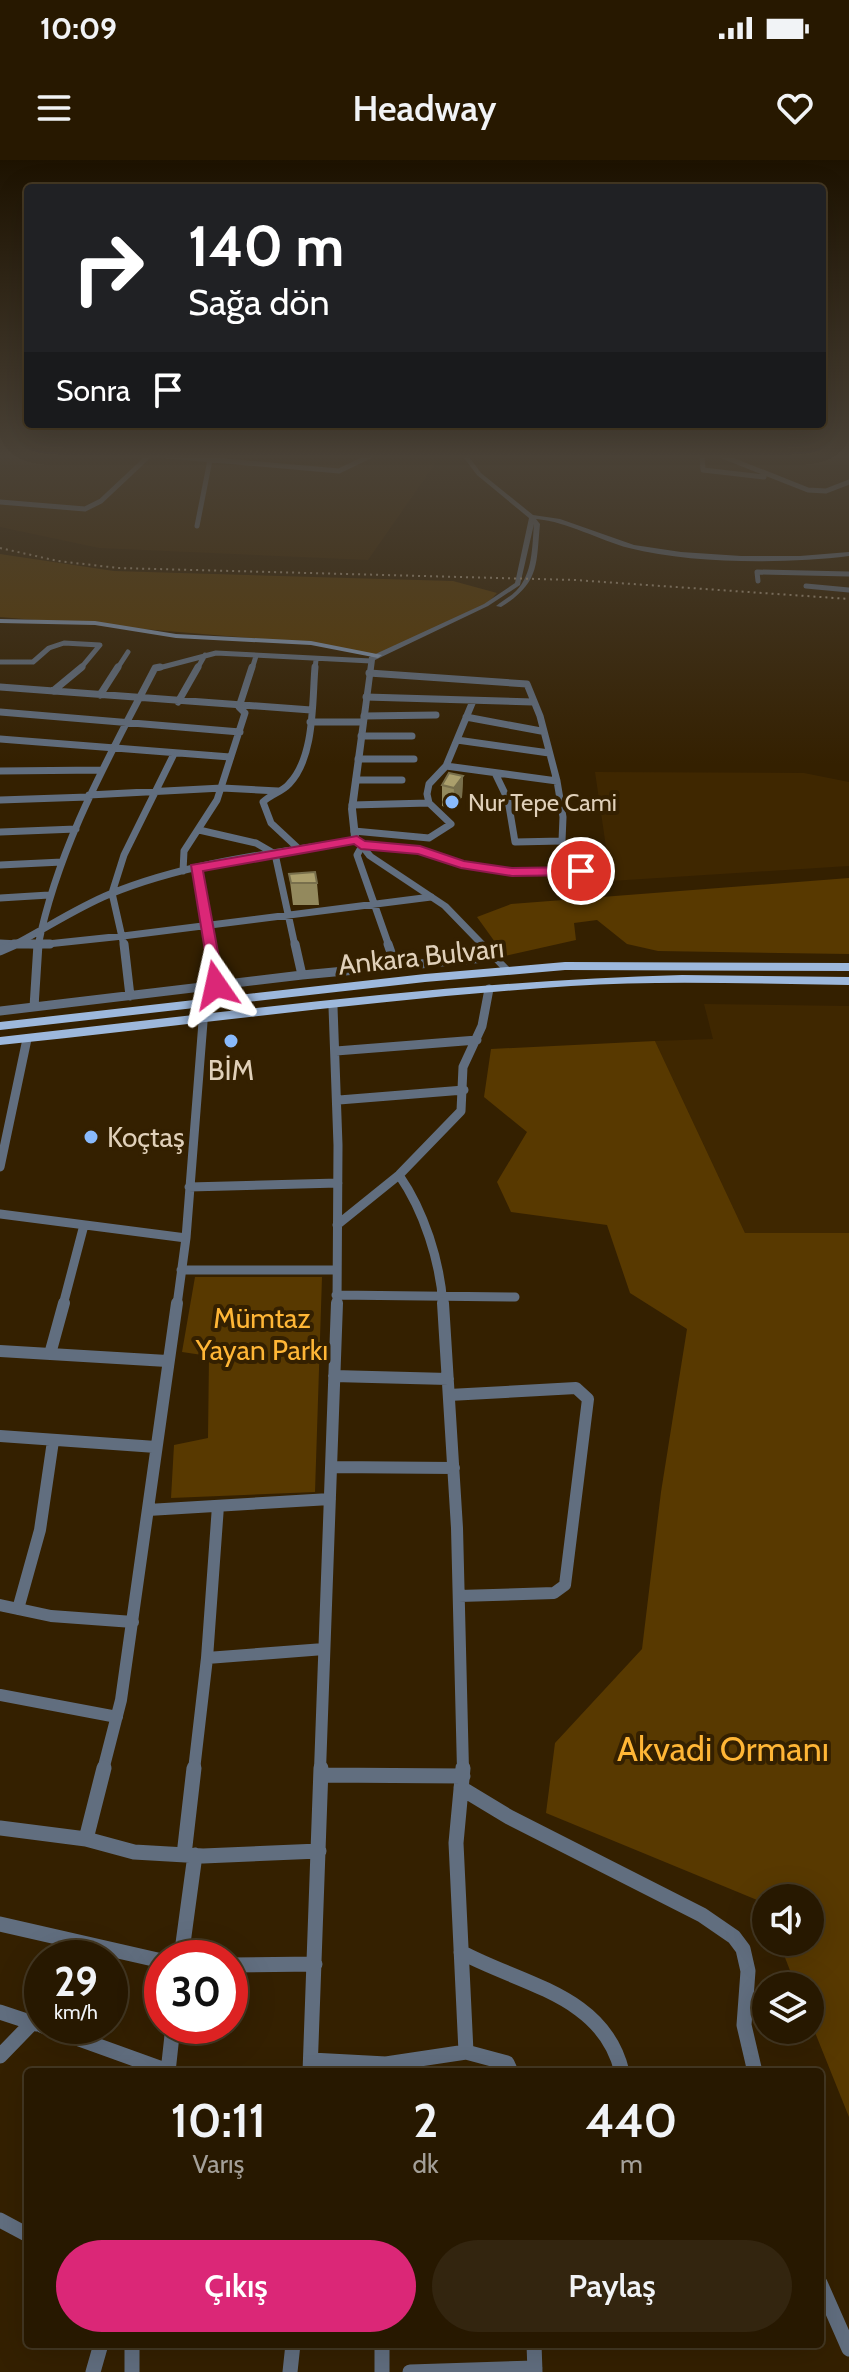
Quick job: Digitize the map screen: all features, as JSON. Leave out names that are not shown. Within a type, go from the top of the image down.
[{"type":"main road","points":[[0,624],[92,629],[178,642],[266,644],[374,658]]},
{"type":"main road","name":"Ankara Bulvarı","points":[[0,1026],[508,971],[660,965],[849,967]]},
{"type":"main road","name":"Ankara Bulvarı","points":[[0,1041],[203,1022],[489,989],[682,979],[849,981]]},
{"type":"street","points":[[34,1007],[38,945],[49,895],[88,796],[155,668],[205,655],[316,660],[374,658],[398,651],[519,595],[534,571],[535,557]]},
{"type":"street","points":[[758,581],[757,572],[849,574]]},
{"type":"street","points":[[806,586],[849,590]]},
{"type":"street","points":[[0,662],[33,662],[49,647],[63,642],[100,645],[83,666],[53,691]]},
{"type":"street","points":[[100,695],[128,652]]},
{"type":"street","points":[[178,702],[205,655]]},
{"type":"street","points":[[239,707],[256,656]]},
{"type":"street","points":[[374,658],[369,673],[352,805],[359,840],[357,855],[396,967]]},
{"type":"street","points":[[300,850],[282,835],[265,811],[266,797],[293,780],[310,722],[316,660]]},
{"type":"street","points":[[369,673],[479,682],[522,681],[530,687],[557,781],[563,817],[562,841],[515,842],[508,800],[495,773]]},
{"type":"street","points":[[0,687],[311,710]]},
{"type":"street","points":[[366,697],[533,702]]},
{"type":"street","points":[[429,803],[429,784],[446,766],[473,701]]},
{"type":"street","points":[[183,871],[181,859],[222,788],[245,713],[239,707]]},
{"type":"street","points":[[0,712],[240,732]]},
{"type":"street","points":[[310,722],[436,715]]},
{"type":"street","points":[[466,717],[541,731]]},
{"type":"street","points":[[361,736],[412,736]]},
{"type":"street","points":[[0,739],[230,757]]},
{"type":"street","points":[[457,740],[549,753]]},
{"type":"street","points":[[130,996],[123,936],[112,893],[124,855],[174,754]]},
{"type":"street","points":[[358,759],[414,759]]},
{"type":"street","points":[[446,766],[557,781]]},
{"type":"street","points":[[0,771],[102,770]]},
{"type":"street","points":[[356,780],[402,780]]},
{"type":"street","points":[[0,800],[222,788],[280,791]]},
{"type":"street","points":[[0,951],[112,893],[183,871],[359,840],[384,831],[433,839],[451,824],[429,803],[352,805]]},
{"type":"street","points":[[0,832],[76,829]]},
{"type":"street","points":[[199,830],[256,843],[275,854],[302,975]]},
{"type":"street","points":[[359,840],[420,850],[461,864],[512,872],[609,868]]},
{"type":"street","points":[[359,840],[370,856],[466,925],[508,971]]},
{"type":"street","points":[[0,865],[62,862]]},
{"type":"street","points":[[196,868],[216,985]]},
{"type":"street","points":[[0,898],[49,895]]},
{"type":"street","points":[[0,943],[38,945],[123,936],[431,897]]},
{"type":"street","points":[[0,1011],[302,975],[495,957]]},
{"type":"street","points":[[337,1225],[399,1175],[461,1111],[463,1067],[477,1040],[489,989]]},
{"type":"street","points":[[333,1007],[339,1100],[336,1295],[324,1649],[323,1775],[310,2066],[386,2068],[466,2052],[499,2059],[509,2068]]},
{"type":"street","points":[[86,1839],[117,1717],[133,1622],[186,1238],[203,1022]]},
{"type":"street","points":[[0,1167],[27,1039]]},
{"type":"street","points":[[336,1051],[477,1040]]},
{"type":"street","points":[[339,1100],[464,1090]]},
{"type":"street","points":[[399,1175],[413,1195],[424,1222],[442,1294],[459,1596],[462,1782],[456,1843],[466,2052]]},
{"type":"street","points":[[189,1187],[338,1183]]},
{"type":"street","points":[[0,1214],[186,1238]]},
{"type":"street","points":[[50,1354],[84,1225]]},
{"type":"street","points":[[181,1270],[336,1270]]},
{"type":"street","points":[[336,1295],[515,1297]]},
{"type":"street","points":[[0,1351],[167,1361]]},
{"type":"street","points":[[334,1376],[448,1379]]},
{"type":"street","points":[[449,1395],[576,1388],[588,1399],[565,1585],[554,1593],[459,1596]]},
{"type":"street","points":[[0,1436],[156,1447]]},
{"type":"street","points":[[18,1609],[40,1530],[53,1441]]},
{"type":"street","points":[[331,1467],[454,1468]]},
{"type":"street","points":[[148,1510],[330,1499]]},
{"type":"street","points":[[183,1940],[218,1506]]},
{"type":"street","points":[[0,1605],[133,1622]]},
{"type":"street","points":[[207,1658],[324,1649]]},
{"type":"street","points":[[0,1695],[117,1717]]},
{"type":"street","points":[[323,1775],[462,1782],[509,1817],[601,1860],[702,1915],[734,1937],[743,1949],[748,1971],[744,2025],[754,2068]]},
{"type":"street","points":[[0,1828],[86,1839],[134,1852],[190,1855],[319,1851]]},
{"type":"street","points":[[0,1924],[144,1957]]},
{"type":"street","points":[[461,1952],[507,1975],[560,1995],[585,2010],[602,2023],[622,2068]]},
{"type":"street","points":[[248,1965],[315,1964]]},
{"type":"street","points":[[0,2012],[24,2020]]},
{"type":"street","points":[[0,2056],[24,2037]]},
{"type":"street","points":[[92,2044],[160,2068]]},
{"type":"street","points":[[168,2068],[171,2044]]},
{"type":"street","points":[[0,2220],[24,2233]]},
{"type":"street","points":[[824,2292],[849,2349]]},
{"type":"street","points":[[93,2372],[100,2348]]},
{"type":"street","points":[[132,2348],[132,2372]]},
{"type":"street","points":[[290,2372],[293,2348]]},
{"type":"street","points":[[382,2348],[382,2372]]},
{"type":"street","points":[[410,2372],[535,2370],[534,2348]]},
{"type":"shaded area","points":[[306,557],[370,557],[368,560]]},
{"type":"shaded area","points":[[595,772],[804,773],[849,782],[849,866],[611,881]]},
{"type":"shaded area","points":[[704,1004],[849,1006],[849,1233],[745,1233],[655,1041],[713,1039]]},
{"type":"green space","points":[[0,557],[22,557],[114,571],[453,581],[497,593],[484,607],[378,655],[311,643],[0,617]]},
{"type":"green space","points":[[849,878],[849,954],[658,951],[627,944],[597,920],[574,923],[576,940],[505,956],[477,917],[511,904]]},
{"type":"green space","name":"Akvadi Ormanı","points":[[655,1041],[745,1233],[849,1233],[849,2117],[820,2044],[824,2044],[824,1972],[791,1972],[784,1956],[824,1956],[824,1884],[752,1884],[752,1898],[546,1813],[555,1743],[642,1649],[661,1492],[687,1329],[630,1293],[607,1225],[511,1212],[497,1182],[527,1132],[484,1097],[491,1049]]},
{"type":"green space","name":"Mümtaz Yayan Parkı","points":[[195,1277],[322,1277],[315,1492],[171,1498],[174,1445],[208,1438],[209,1356],[182,1352]]},
{"type":"building","points":[[449,773],[463,776],[454,788],[442,785]]},
{"type":"building","points":[[315,872],[317,883],[291,883],[289,874]]},
{"type":"railway","points":[[41,557],[118,568],[575,580],[849,599]]},
{"type":"place","name":"Nur Tepe Cami","points":[[452,802]]},
{"type":"place","name":"BİM","points":[[231,1041]]},
{"type":"place","name":"Koçtaş","points":[[91,1137]]},
{"type":"route","points":[[216,985],[196,868],[357,840],[361,845],[420,850],[461,864],[512,872],[581,871]]}]
